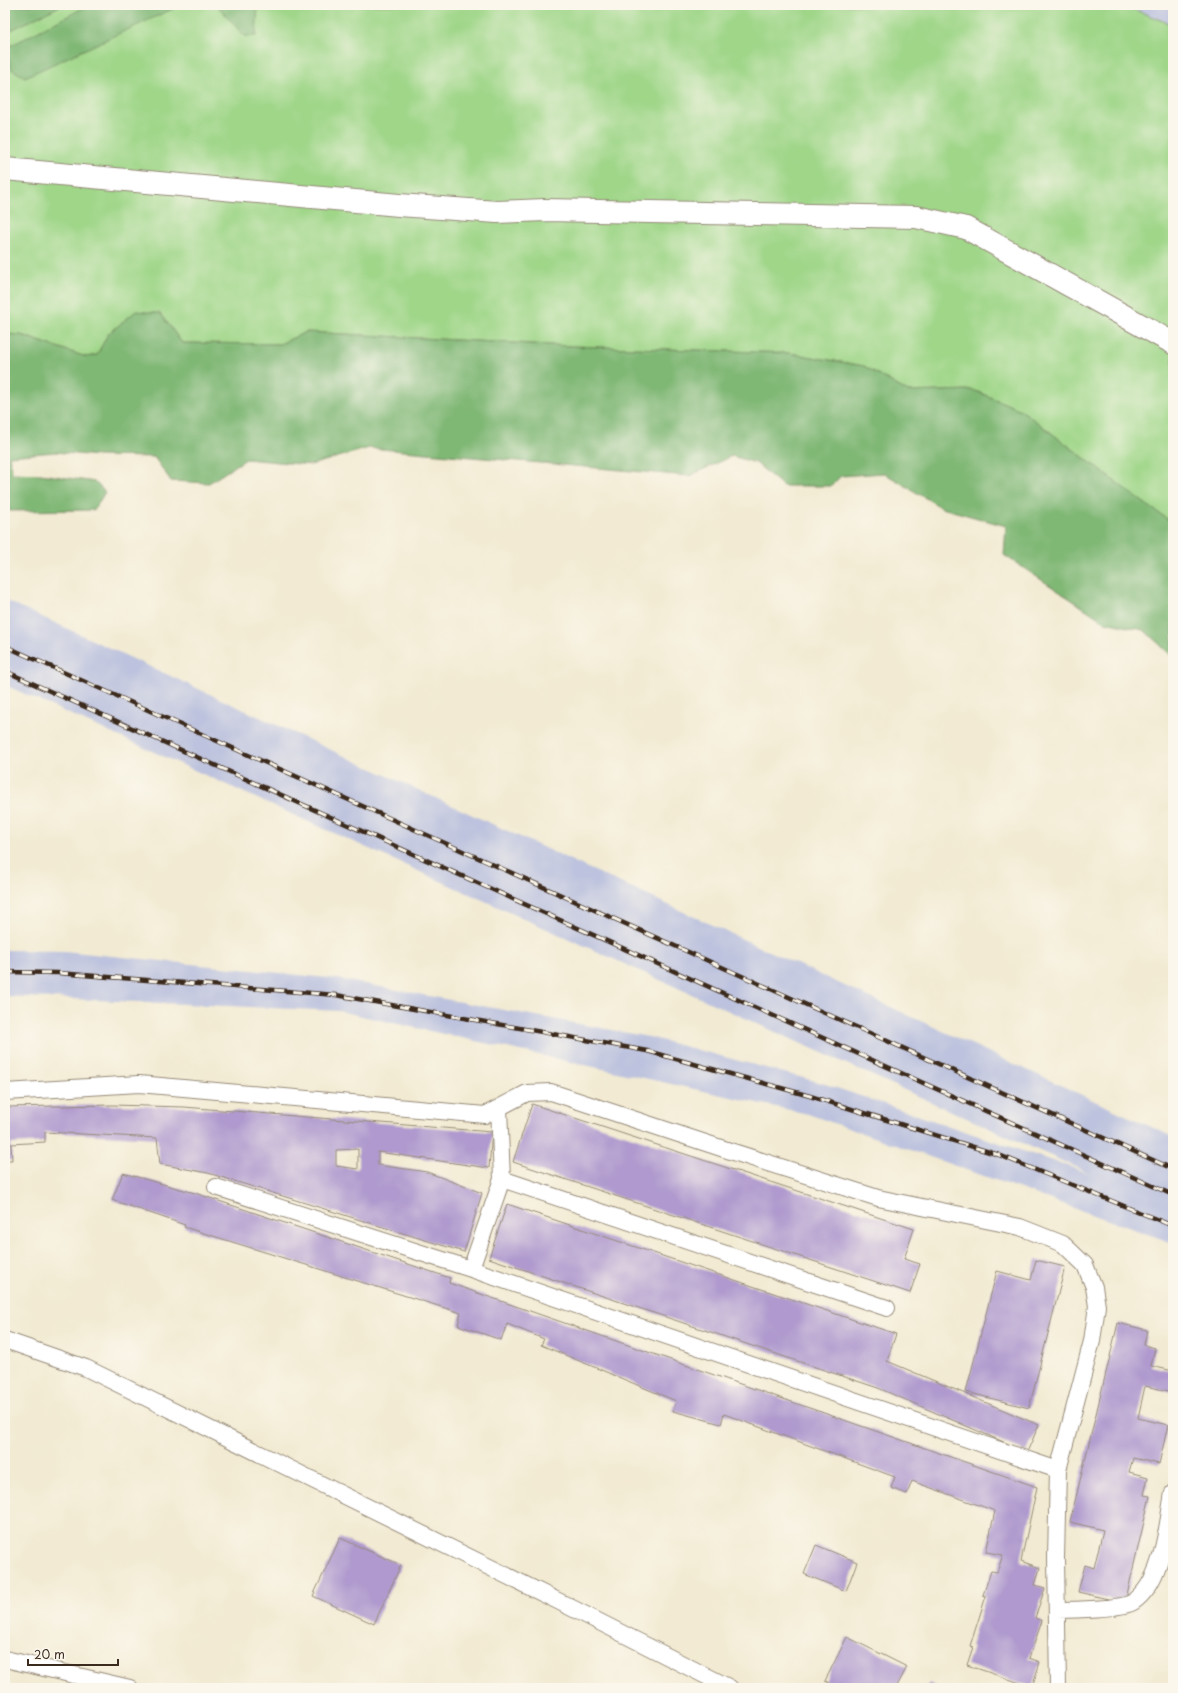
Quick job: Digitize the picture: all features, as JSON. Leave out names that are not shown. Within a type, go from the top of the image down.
[{"type":"street","points":[[5,169],[399,205],[497,212],[545,210],[916,217],[966,228],[1173,343]]},
{"type":"lane","points":[[5,1092],[139,1084],[486,1115],[527,1093],[551,1092],[878,1198],[1020,1227],[1063,1244],[1085,1265],[1094,1287],[1097,1306],[1092,1341],[1058,1470],[1056,1558],[1058,1688]]},
{"type":"lane","points":[[471,1269],[502,1179],[499,1108]]},
{"type":"lane","points":[[502,1179],[887,1308]]},
{"type":"lane","points":[[216,1187],[471,1269],[1058,1470]]},
{"type":"lane","points":[[5,1340],[86,1368],[560,1602],[730,1688]]},
{"type":"lane","points":[[1057,1610],[1110,1607],[1132,1603],[1148,1587],[1163,1555],[1173,1493]]},
{"type":"lane","points":[[5,1659],[130,1688]]},
{"type":"shaded area","points":[[1123,5],[1173,5],[1173,25]]},
{"type":"shaded area","points":[[5,600],[1173,1137],[1173,1243],[808,1114],[339,1011],[5,996],[5,950],[64,951],[338,979],[649,1037],[822,1083],[1091,1174],[5,685]]},
{"type":"green space","points":[[5,5],[1123,5],[1173,25],[1173,523],[1137,498],[1021,410],[973,390],[908,392],[864,366],[789,353],[570,346],[306,332],[280,344],[182,343],[160,313],[108,334],[97,355],[86,357],[21,335],[5,334]]},
{"type":"green space","points":[[5,5],[62,5],[5,33]]},
{"type":"green space","points":[[89,5],[181,5],[25,77],[11,69],[6,48]]},
{"type":"green space","points":[[217,5],[258,5],[256,36],[244,36]]},
{"type":"green space","points":[[136,311],[160,313],[182,343],[280,344],[306,332],[570,346],[789,353],[864,366],[908,392],[973,390],[1021,410],[1137,498],[1173,523],[1173,657],[1144,630],[1105,622],[1004,555],[1006,526],[942,508],[884,473],[841,476],[831,486],[783,486],[756,463],[732,456],[689,476],[369,448],[311,465],[246,459],[209,483],[171,481],[154,457],[98,456],[55,452],[9,456],[12,473],[41,474],[95,482],[105,492],[94,510],[5,511],[5,334],[21,335],[86,357],[97,355],[108,334]]},
{"type":"building","points":[[532,1104],[914,1229],[904,1259],[920,1264],[910,1293],[513,1162]]},
{"type":"building","points":[[112,1105],[184,1107],[492,1132],[489,1168],[378,1152],[378,1165],[427,1172],[482,1193],[464,1252],[208,1173],[160,1164],[157,1138],[45,1132],[45,1142],[11,1144],[12,1160],[5,1160],[5,1107]],"holes":[[[358,1149],[358,1169],[336,1166],[336,1150]]]},
{"type":"building","points":[[123,1173],[195,1193],[450,1278],[449,1283],[1037,1487],[1021,1561],[1040,1568],[1035,1585],[1045,1588],[1035,1618],[1042,1621],[1029,1658],[1040,1662],[1032,1687],[967,1665],[973,1647],[970,1646],[986,1596],[983,1595],[991,1571],[997,1572],[1003,1555],[986,1552],[995,1511],[912,1481],[907,1494],[891,1488],[895,1477],[724,1414],[721,1424],[673,1411],[676,1401],[541,1345],[544,1339],[507,1324],[501,1340],[458,1325],[461,1313],[184,1227],[185,1225],[112,1200]]},
{"type":"building","points":[[507,1204],[896,1334],[887,1361],[1039,1425],[1027,1452],[878,1388],[489,1258]]},
{"type":"building","points":[[1036,1260],[1065,1267],[1029,1408],[966,1392],[997,1271],[1031,1280]]},
{"type":"building","points":[[1118,1323],[1147,1330],[1144,1345],[1155,1348],[1151,1366],[1173,1371],[1173,1392],[1145,1386],[1138,1418],[1168,1425],[1159,1464],[1133,1458],[1129,1472],[1148,1477],[1144,1495],[1150,1496],[1125,1603],[1078,1592],[1085,1565],[1094,1568],[1103,1530],[1070,1522]]},
{"type":"building","points":[[340,1538],[401,1565],[374,1624],[313,1596]]},
{"type":"building","points":[[816,1545],[857,1562],[846,1591],[804,1574]]},
{"type":"building","points":[[847,1637],[907,1667],[896,1688],[840,1688],[825,1681]]},
{"type":"building","points":[[929,1683],[938,1688],[926,1688]]},
{"type":"railway","points":[[5,646],[1173,1169]]},
{"type":"railway","points":[[5,671],[1173,1195]]},
{"type":"railway","points":[[5,972],[58,973],[336,995],[647,1051],[810,1096],[999,1155],[1173,1226]]}]
